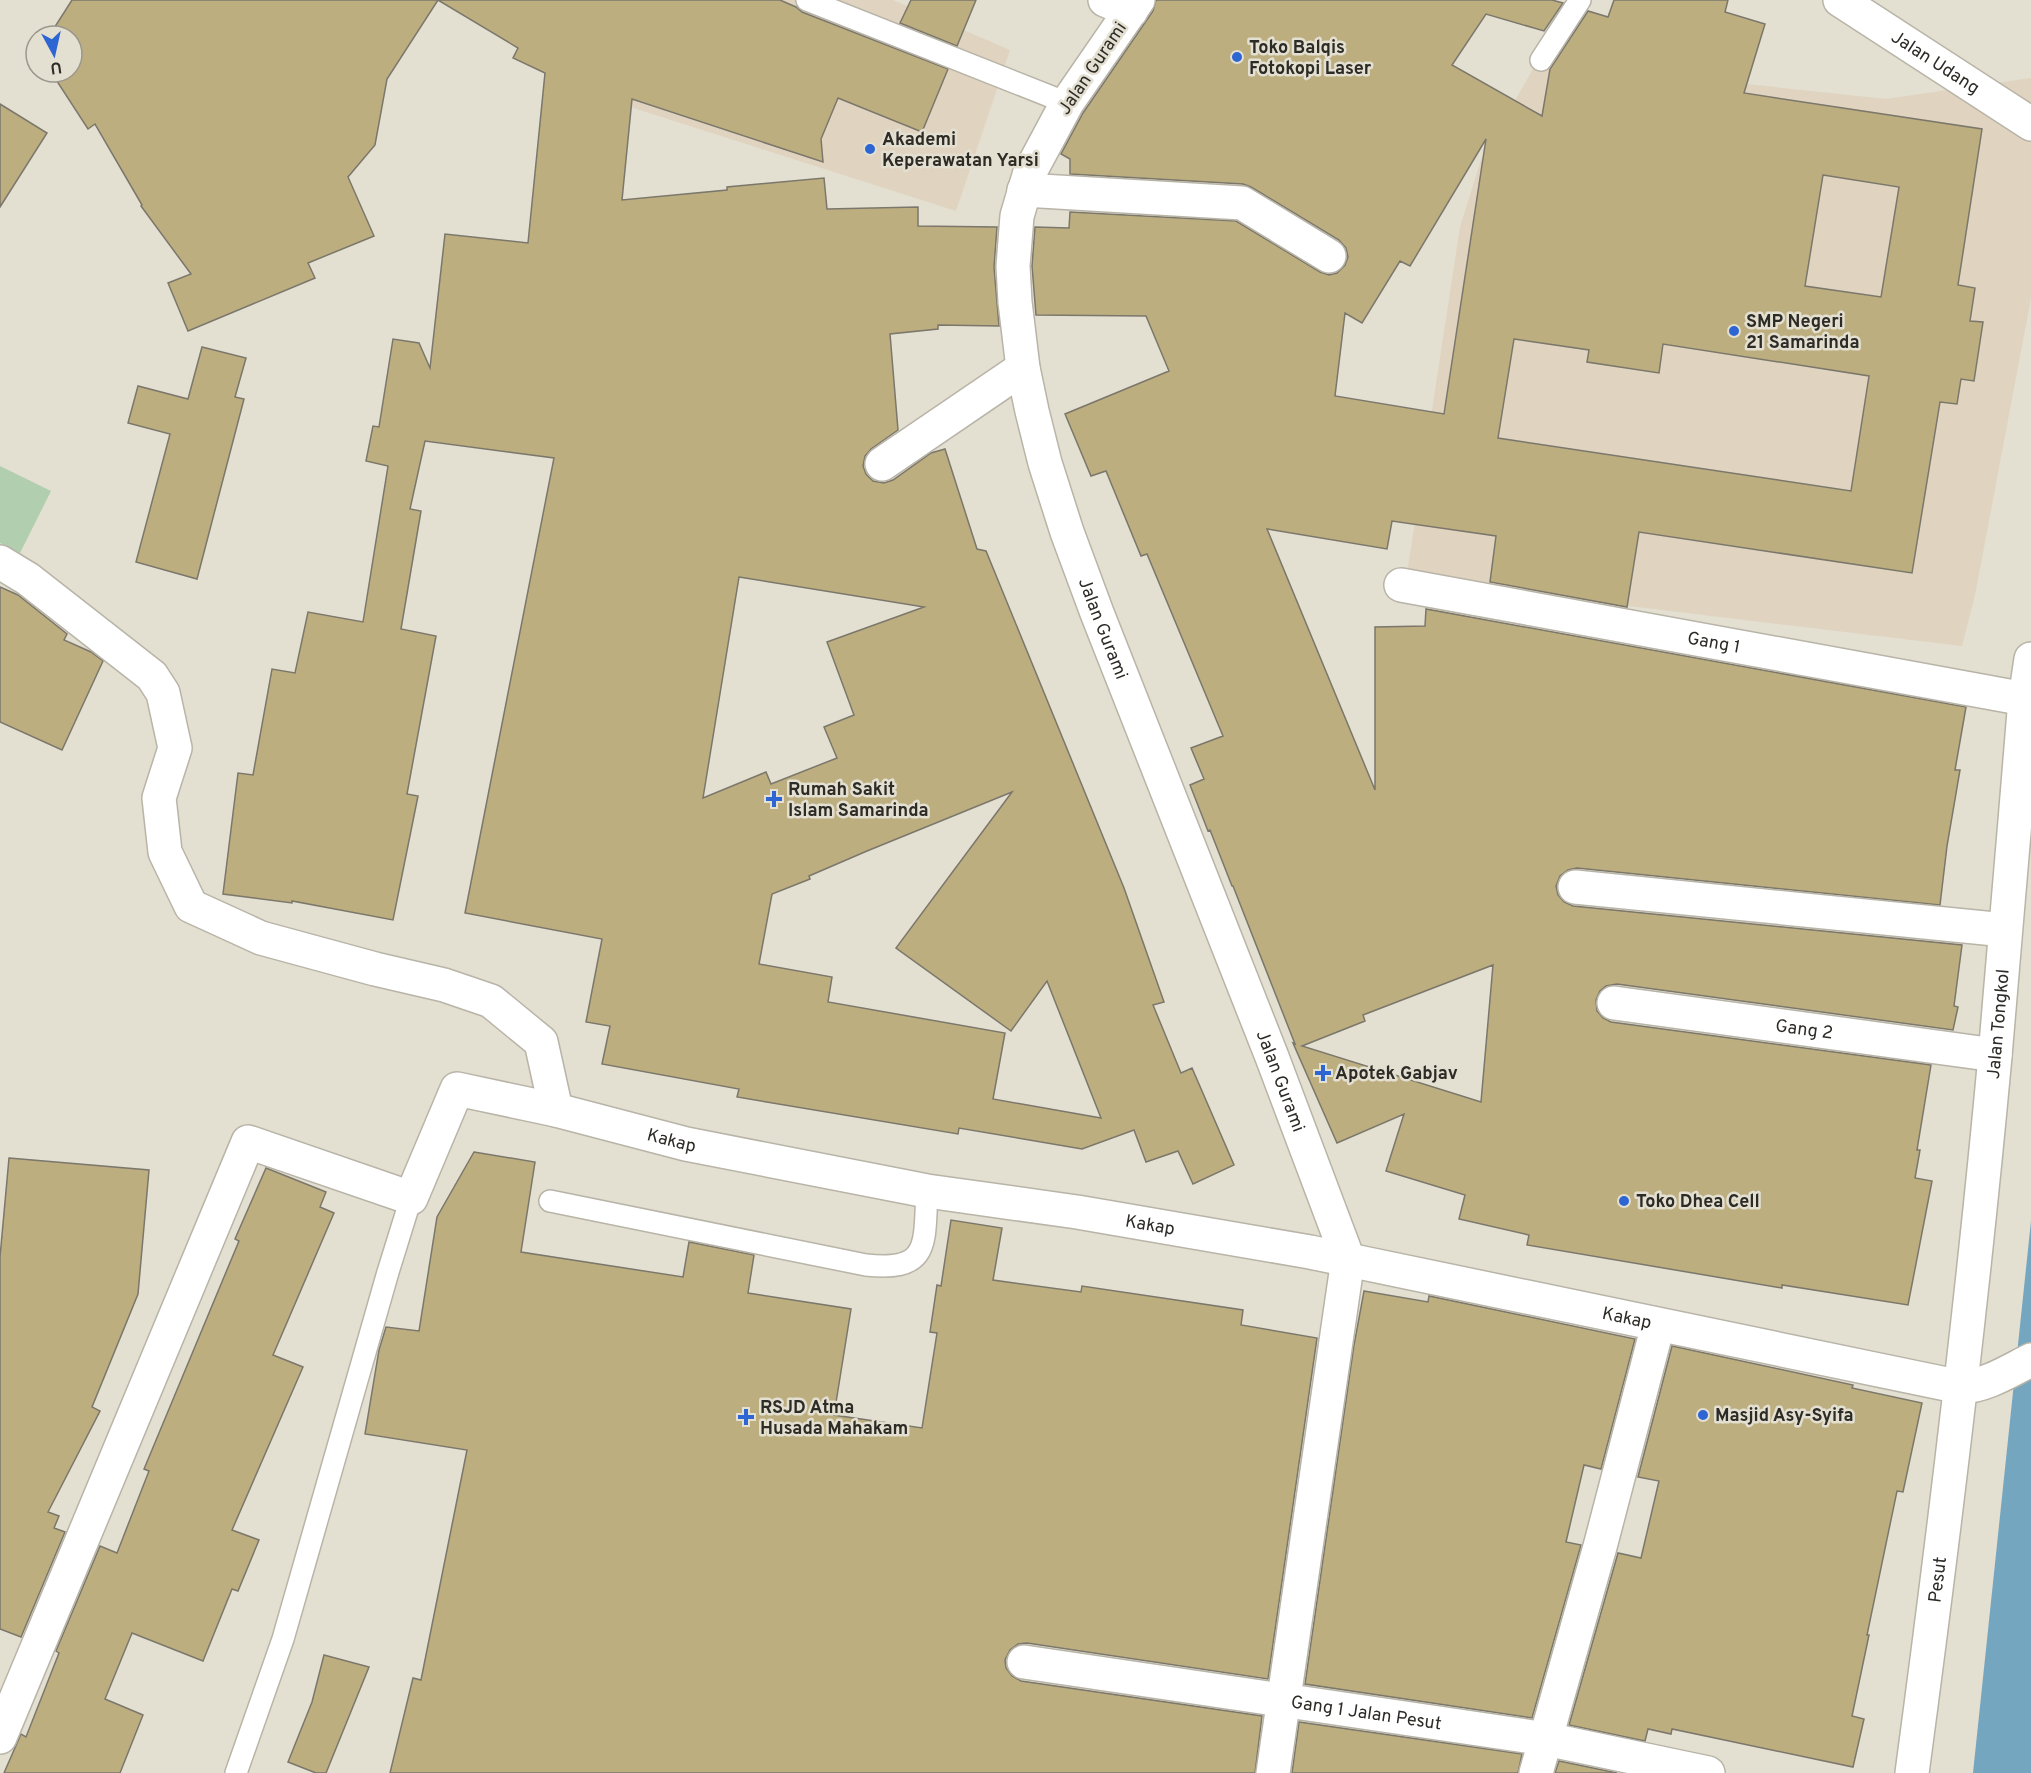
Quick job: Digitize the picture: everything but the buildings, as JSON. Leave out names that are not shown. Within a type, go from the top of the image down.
[{"type":"street","name":"Jalan Udang","points":[[1840,0],[2031,124]]},
{"type":"street","name":"Jalan Gurami","points":[[1125,4],[1048,136],[1024,190],[1017,216],[1013,266],[1018,336],[1023,368],[1045,463],[1097,613],[1272,1057],[1348,1259]]},
{"type":"street","points":[[1024,190],[1242,203],[1329,256]]},
{"type":"street","points":[[882,464],[1023,368]]},
{"type":"street","points":[[0,562],[28,579],[152,676],[163,693],[175,748],[159,798],[165,852],[191,906],[261,938],[444,986],[491,1001],[541,1042],[555,1110]]},
{"type":"street","name":"Gang 1","points":[[1401,585],[2025,699]]},
{"type":"street","name":"Jalan Tongkol","points":[[1961,1387],[1995,1055],[2025,699],[2031,659]]},
{"type":"street","points":[[1575,886],[2005,930]]},
{"type":"street","name":"Gang 2","points":[[1614,1003],[1995,1055]]},
{"type":"street","name":"Kakap","points":[[411,1198],[457,1089],[555,1110],[686,1144],[927,1191],[1077,1212],[1348,1259],[1961,1387]]},
{"type":"street","points":[[0,1737],[248,1142],[411,1198]]},
{"type":"street","points":[[1273,1773],[1348,1259]]},
{"type":"street","points":[[1536,1773],[1601,1543],[1658,1325]]},
{"type":"street","points":[[1961,1387],[1975,1386],[2031,1360]]},
{"type":"street","name":"Pesut","points":[[1912,1773],[1961,1387]]},
{"type":"street","name":"Gang 1 Jalan Pesut","points":[[1024,1662],[1546,1739],[1708,1773]]},
{"type":"lane","points":[[807,0],[1067,103]]},
{"type":"lane","points":[[1541,60],[1580,0]]},
{"type":"lane","points":[[550,1201],[866,1265],[891,1267],[905,1263],[919,1253],[925,1235],[927,1191]]},
{"type":"lane","points":[[236,1773],[283,1639],[411,1198]]},
{"type":"shaded area","name":"Akademi Keperawatan Yarsi","points":[[602,0],[893,0],[1010,50],[956,211],[568,87]]},
{"type":"shaded area","name":"SMP Negeri 21 Samarinda","points":[[1545,48],[1672,76],[1886,99],[2031,78],[2031,298],[1975,595],[1962,646],[1529,594],[1407,574],[1460,227],[1481,160]]},
{"type":"green space","points":[[0,466],[51,491],[20,553],[0,543]]},
{"type":"water","points":[[2031,1221],[2031,1773],[1973,1773]]},
{"type":"place","name":"Toko Balqis Fotokopi Laser","points":[[1237,57]]},
{"type":"place","name":"Akademi Keperawatan Yarsi","points":[[870,149]]},
{"type":"place","name":"SMP Negeri 21 Samarinda","points":[[1734,331]]},
{"type":"place","name":"Rumah Sakit Islam Samarinda","points":[[774,799]]},
{"type":"place","name":"Apotek Gabjav","points":[[1323,1073]]},
{"type":"place","name":"Toko Dhea Cell","points":[[1624,1201]]},
{"type":"place","name":"Masjid Asy-Syifa","points":[[1703,1415]]},
{"type":"place","name":"RSJD Atma Husada Mahakam","points":[[746,1417]]}]
